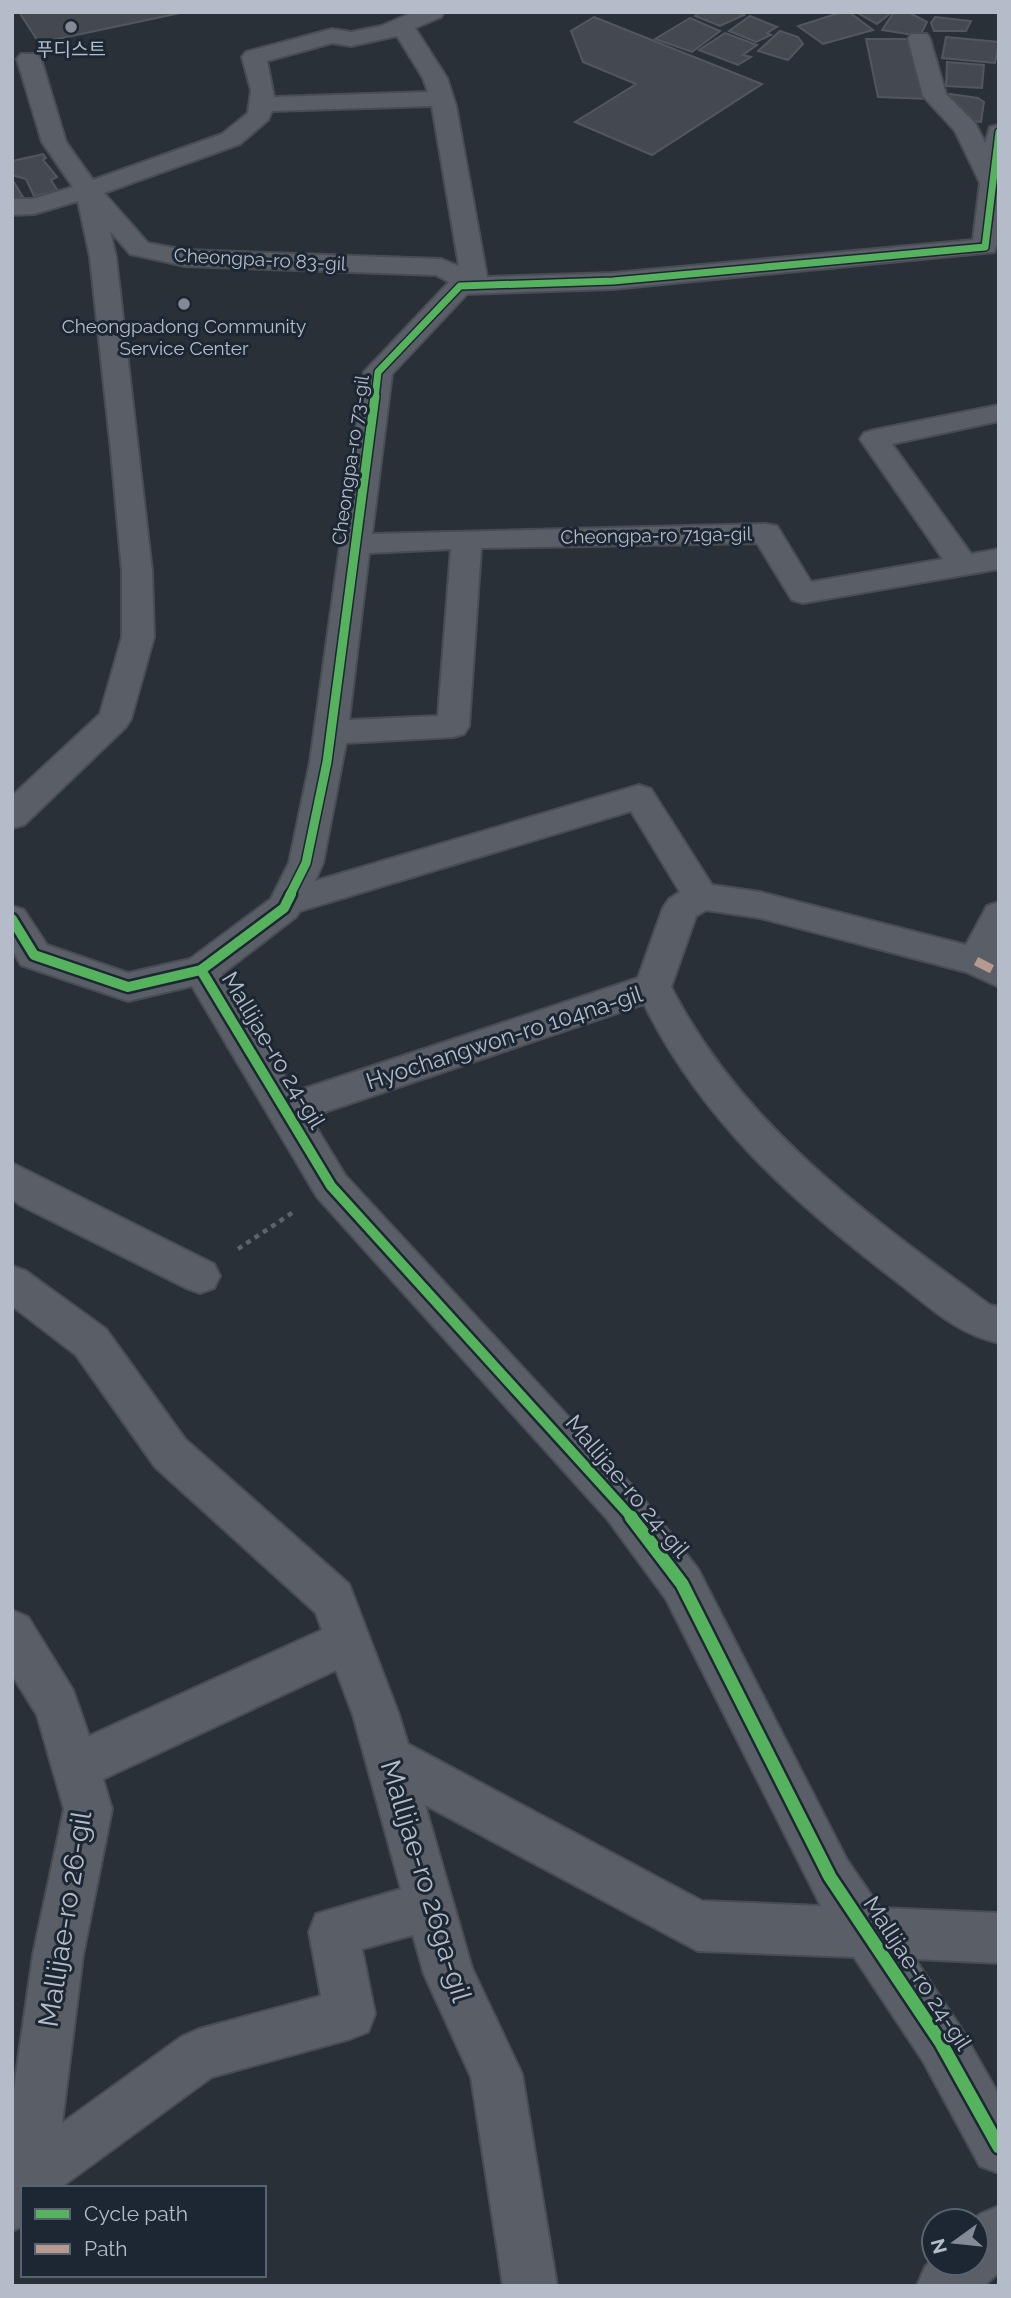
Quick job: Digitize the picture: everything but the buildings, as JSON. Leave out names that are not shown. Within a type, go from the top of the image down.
[{"type":"street","points":[[12,207],[34,206],[88,190],[231,139],[260,115],[262,90],[254,57],[332,36],[351,39],[402,26],[433,12]]},
{"type":"street","points":[[313,20],[332,36]]},
{"type":"street","points":[[402,26],[435,78],[442,99],[475,285]]},
{"type":"street","points":[[919,39],[934,96],[966,128],[995,171]]},
{"type":"street","name":"Cheongpa-ro 83-gil","points":[[29,59],[54,142],[88,190],[138,249],[185,258],[440,267],[475,285]]},
{"type":"street","points":[[261,104],[442,99]]},
{"type":"street","name":"Cheongpa-ro 73-gil","points":[[12,919],[34,956],[128,987],[201,970],[284,908],[306,863],[332,732],[378,372],[460,286],[613,281],[992,250],[999,132]]},
{"type":"street","points":[[12,816],[114,719],[138,638],[137,571],[122,424],[103,257],[88,190]]},
{"type":"street","points":[[963,565],[874,439],[999,414]]},
{"type":"street","name":"Cheongpa-ro 71ga-gil","points":[[356,544],[766,533],[803,593],[999,559]]},
{"type":"street","points":[[332,732],[453,726],[467,539]]},
{"type":"street","name":"Cheongpa-ro 73-gil","points":[[287,902],[639,797],[701,896]]},
{"type":"street","points":[[653,987],[681,908],[701,896],[760,905],[987,967],[999,915]]},
{"type":"street","name":"Mallijae-ro 24-gil","points":[[201,970],[331,1186],[623,1506],[682,1584],[830,1877],[941,2043],[999,2147]]},
{"type":"street","name":"Hyochangwon-ro 104na-gil","points":[[285,1110],[653,987],[666,1018],[703,1077],[782,1163],[872,1241],[979,1321],[999,1325]]},
{"type":"street","points":[[12,1179],[34,1193],[200,1276]]},
{"type":"street","name":"Mallijae-ro 26ga-gil","points":[[12,1283],[91,1342],[170,1453],[333,1599],[376,1715],[449,1974],[496,2074],[530,2286]]},
{"type":"street","name":"Mallijae-ro 26-gil","points":[[12,1632],[57,1706],[88,1809],[58,1955],[20,2191]]},
{"type":"street","points":[[75,1767],[348,1641]]},
{"type":"street","name":"Mallijae-ro 24-gil","points":[[388,1759],[698,1926],[869,1935]]},
{"type":"street","name":"Mallijae-ro 26-gil","points":[[27,2186],[199,2055],[351,2014],[334,1932],[429,1906]]},
{"type":"street","points":[[869,1935],[999,1938]]},
{"type":"path","points":[[200,1276],[331,1186]]},
{"type":"marked path","points":[[976,961],[999,973]]},
{"type":"cycle path","points":[[12,919],[34,955],[128,987],[201,970],[284,908],[306,863],[327,762],[378,372],[460,286],[613,281],[985,247],[999,132]]},
{"type":"cycle path","points":[[201,970],[331,1186],[623,1506],[682,1584],[830,1877],[941,2043],[999,2147]]},
{"type":"place","name":"푸디스트","points":[[71,27]]},
{"type":"place","name":"Cheongpadong Community Service Center","points":[[184,304]]}]
